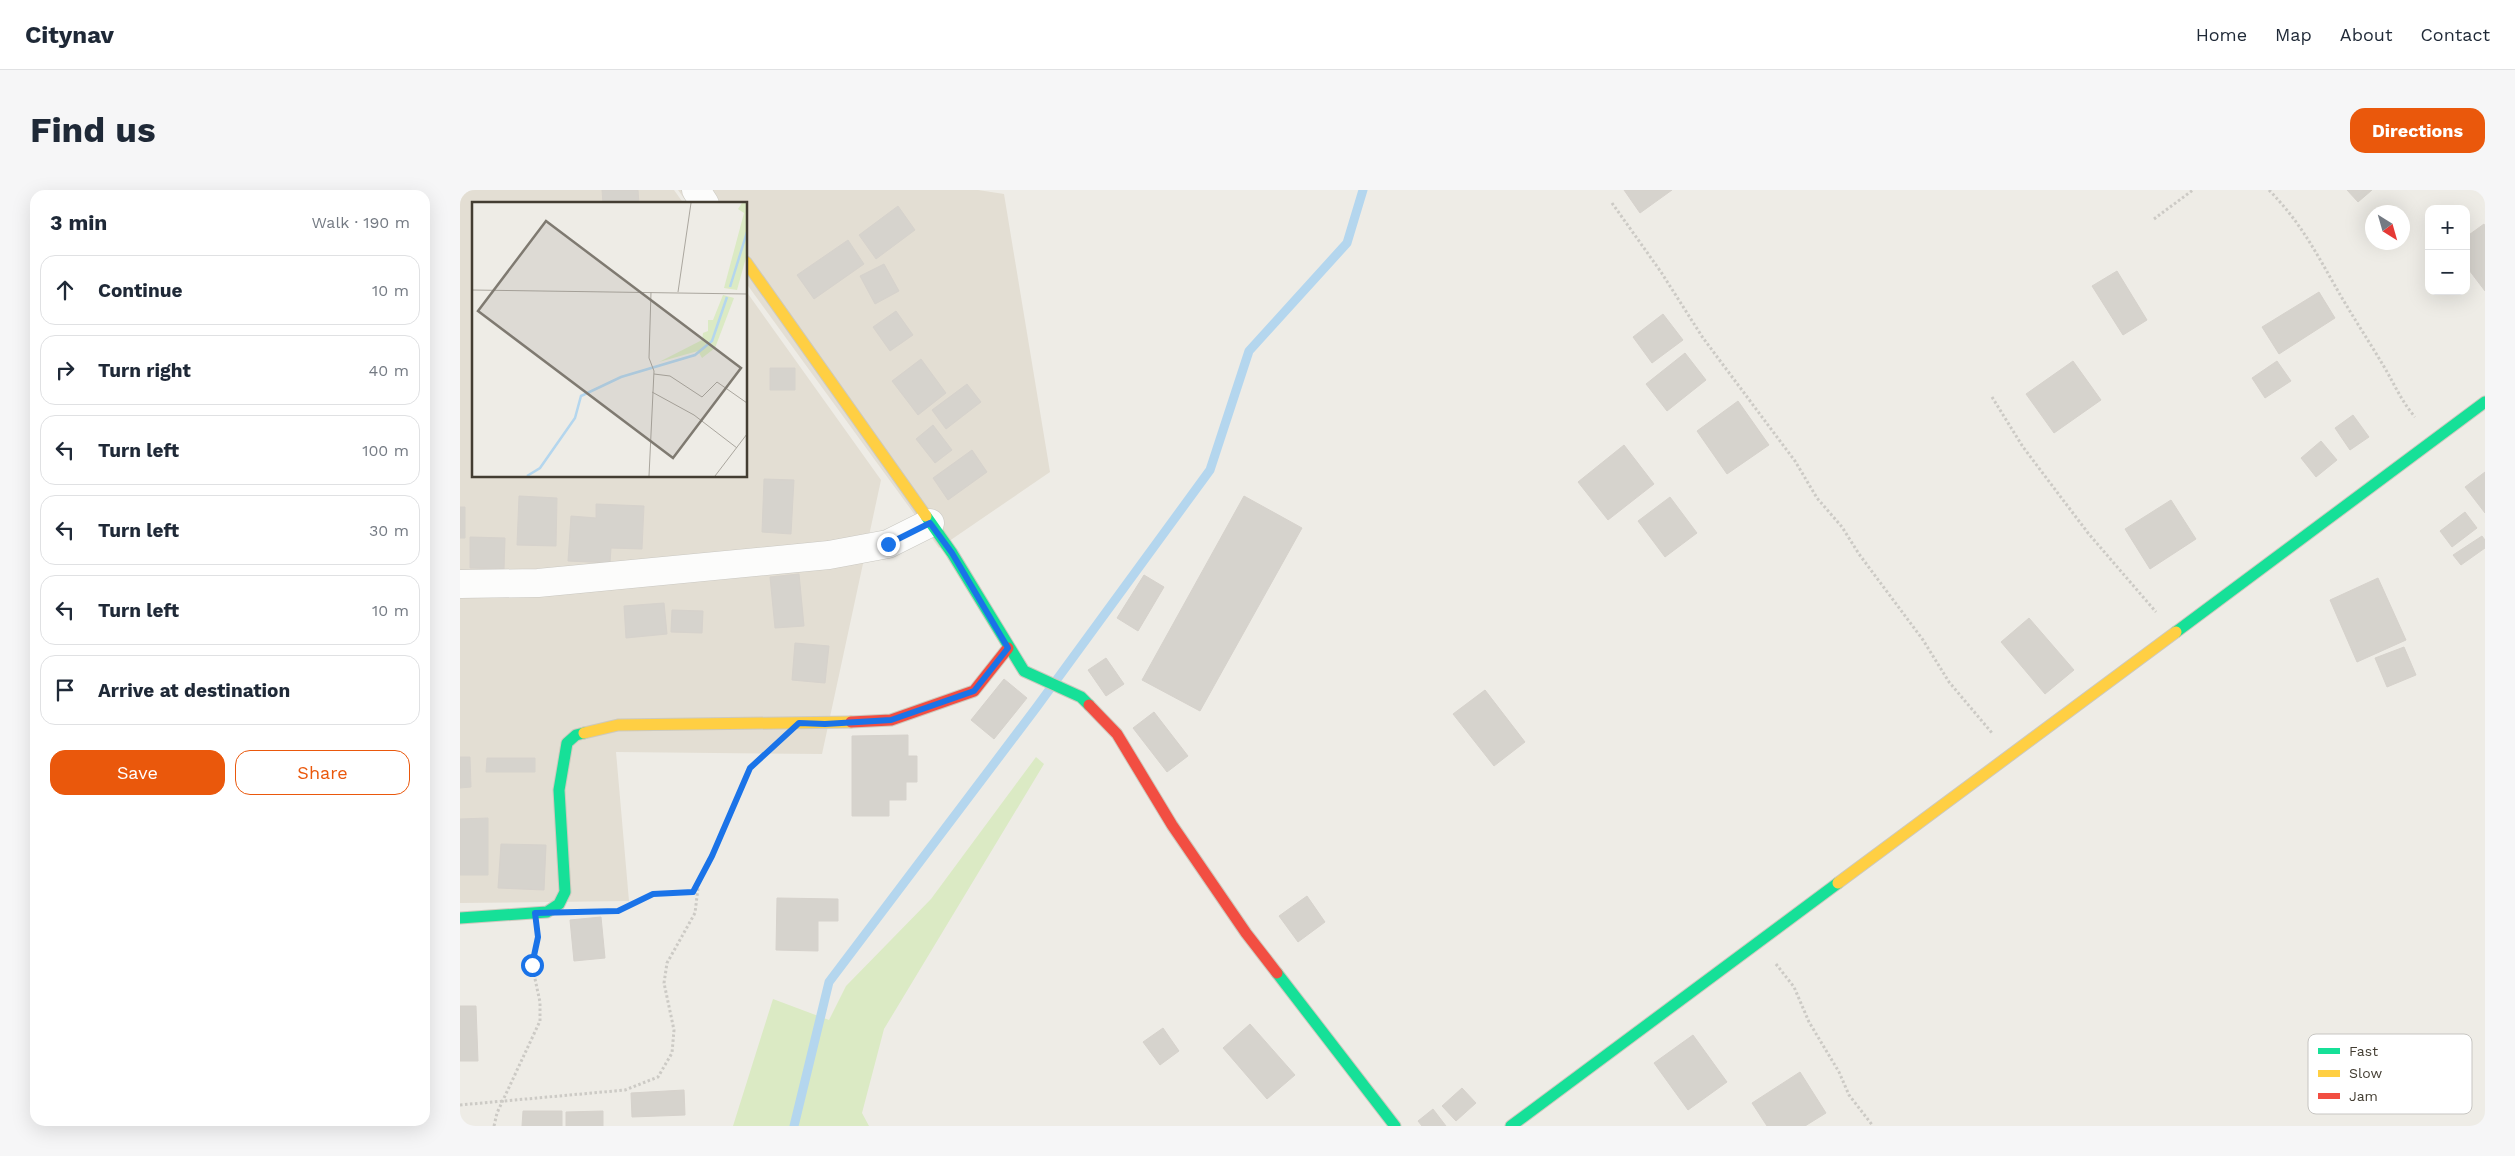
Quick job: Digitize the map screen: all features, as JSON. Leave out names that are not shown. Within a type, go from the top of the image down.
[{"type":"street","points":[[696,190],[704,202]]},
{"type":"street","points":[[748,265],[952,553],[1008,648],[1024,671],[1081,697],[1117,734],[1172,825],[1246,933],[1395,1126]]},
{"type":"street","points":[[1511,1126],[2485,402]]},
{"type":"street","points":[[460,584],[538,584],[829,555],[888,544],[930,523]]},
{"type":"street","points":[[460,918],[541,913],[559,904],[566,892],[559,790],[567,742],[576,735],[618,725],[825,724],[891,720],[974,691],[1008,648]]},
{"type":"path","points":[[2154,219],[2193,190]]},
{"type":"path","points":[[2269,190],[2291,212],[2314,246],[2334,284],[2389,374],[2400,398],[2414,416],[2438,436]]},
{"type":"path","points":[[1612,203],[1661,272],[1703,338],[1795,462],[1817,498],[1842,527],[1859,554],[1923,640],[1949,682],[2010,755]]},
{"type":"path","points":[[1992,397],[2024,447],[2088,533],[2145,597],[2173,634]]},
{"type":"path","points":[[494,1126],[540,1021],[540,1002],[532,965],[541,913],[618,911],[653,894],[693,892],[712,856],[750,768],[799,723]]},
{"type":"path","points":[[460,1104],[625,1090],[658,1077],[672,1054],[674,1030],[664,983],[667,963],[695,913],[699,880]]},
{"type":"path","points":[[1762,939],[1775,962],[1794,987],[1809,1022],[1839,1072],[1849,1095],[1873,1126]]},
{"type":"shaded area","points":[[460,190],[674,190],[683,202],[472,202],[472,478],[748,478],[748,294],[881,480],[822,754],[616,752],[629,901],[460,903]]},
{"type":"shaded area","points":[[678,190],[978,190],[1004,194],[1050,472],[939,548],[748,286],[748,202],[687,202]]},
{"type":"green space","points":[[1036,757],[1044,764],[884,1029],[862,1113],[869,1126],[733,1126],[773,999],[829,1020],[846,986],[931,899]]},
{"type":"building","points":[[602,190],[638,190],[639,202],[603,202]]},
{"type":"building","points":[[1624,190],[1672,190],[1640,213]]},
{"type":"building","points":[[2347,190],[2372,190],[2358,202]]},
{"type":"building","points":[[898,206],[915,230],[876,259],[859,235]]},
{"type":"building","points":[[2484,224],[2485,291],[2470,271],[2470,234]]},
{"type":"building","points":[[848,240],[864,264],[814,299],[797,275]]},
{"type":"building","points":[[884,264],[899,291],[875,304],[860,276]]},
{"type":"building","points":[[2117,271],[2147,320],[2123,335],[2092,286]]},
{"type":"building","points":[[2319,292],[2335,318],[2279,354],[2262,327]]},
{"type":"building","points":[[896,311],[913,335],[890,351],[873,327]]},
{"type":"building","points":[[1663,314],[1683,340],[1652,363],[1633,337]]},
{"type":"building","points":[[1685,353],[1706,380],[1667,411],[1646,384]]},
{"type":"building","points":[[921,359],[946,393],[918,415],[892,381]]},
{"type":"building","points":[[2073,361],[2101,400],[2054,433],[2026,394]]},
{"type":"building","points":[[2277,361],[2291,381],[2265,398],[2252,378]]},
{"type":"building","points":[[770,368],[795,368],[795,390],[770,390]]},
{"type":"building","points":[[967,384],[981,402],[946,429],[932,410]]},
{"type":"building","points":[[1738,401],[1769,445],[1727,474],[1697,431]]},
{"type":"building","points":[[2353,415],[2369,437],[2350,450],[2335,428]]},
{"type":"building","points":[[933,425],[952,450],[935,463],[916,439]]},
{"type":"building","points":[[2321,441],[2337,460],[2316,477],[2301,458]]},
{"type":"building","points":[[1624,445],[1654,484],[1608,520],[1578,482]]},
{"type":"building","points":[[972,450],[987,472],[948,500],[933,478]]},
{"type":"building","points":[[2485,472],[2485,513],[2465,487]]},
{"type":"building","points":[[764,479],[794,480],[791,534],[762,532]]},
{"type":"building","points":[[519,496],[557,498],[556,546],[517,545]]},
{"type":"building","points":[[1244,496],[1302,528],[1200,711],[1142,680]]},
{"type":"building","points":[[1670,497],[1697,533],[1665,557],[1638,521]]},
{"type":"building","points":[[2171,500],[2196,539],[2150,569],[2125,529]]},
{"type":"building","points":[[596,504],[644,506],[642,549],[611,548],[610,563],[568,561],[571,516],[596,518]]},
{"type":"building","points":[[460,507],[465,507],[465,538],[460,538]]},
{"type":"building","points":[[2465,512],[2477,528],[2452,547],[2440,531]]},
{"type":"building","points":[[2482,536],[2485,540],[2485,548],[2461,565],[2453,555]]},
{"type":"building","points":[[470,537],[505,538],[504,569],[470,568]]},
{"type":"building","points":[[799,574],[804,626],[775,628],[770,577]]},
{"type":"building","points":[[1144,575],[1164,587],[1138,631],[1117,618]]},
{"type":"building","points":[[2378,578],[2406,640],[2357,662],[2330,600]]},
{"type":"building","points":[[664,603],[667,634],[626,638],[624,606]]},
{"type":"building","points":[[672,610],[703,611],[702,633],[671,632]]},
{"type":"building","points":[[2029,618],[2074,670],[2045,694],[2001,642]]},
{"type":"building","points":[[795,643],[829,646],[825,683],[792,680]]},
{"type":"building","points":[[2404,647],[2416,675],[2387,687],[2375,658]]},
{"type":"building","points":[[1106,658],[1124,684],[1106,696],[1088,670]]},
{"type":"building","points":[[1004,679],[1027,698],[994,739],[971,720]]},
{"type":"building","points":[[1485,690],[1525,742],[1494,766],[1453,714]]},
{"type":"building","points":[[1154,712],[1188,756],[1167,772],[1133,728]]},
{"type":"building","points":[[908,735],[908,756],[917,756],[917,782],[906,782],[906,800],[889,800],[889,816],[852,816],[852,736]]},
{"type":"building","points":[[460,757],[470,757],[471,787],[460,788]]},
{"type":"building","points":[[487,758],[535,758],[535,772],[486,772]]},
{"type":"building","points":[[488,818],[488,875],[460,875],[460,819]]},
{"type":"building","points":[[501,844],[546,845],[544,890],[498,888]]},
{"type":"building","points":[[1307,896],[1325,922],[1298,942],[1279,916]]},
{"type":"building","points":[[777,898],[838,899],[838,921],[818,921],[818,951],[776,950]]},
{"type":"building","points":[[601,917],[605,958],[574,961],[570,920]]},
{"type":"building","points":[[460,1006],[476,1006],[478,1061],[460,1061]]},
{"type":"building","points":[[1250,1024],[1295,1075],[1267,1099],[1223,1048]]},
{"type":"building","points":[[1163,1028],[1179,1051],[1160,1065],[1143,1042]]},
{"type":"building","points":[[1693,1035],[1727,1082],[1688,1110],[1654,1063]]},
{"type":"building","points":[[1800,1072],[1826,1113],[1805,1126],[1767,1126],[1752,1103]]},
{"type":"building","points":[[1462,1088],[1476,1103],[1456,1121],[1442,1106]]},
{"type":"building","points":[[684,1090],[685,1115],[632,1117],[631,1093]]},
{"type":"building","points":[[1433,1109],[1446,1126],[1422,1126],[1418,1121]]},
{"type":"building","points":[[523,1111],[562,1111],[562,1126],[522,1126]]},
{"type":"building","points":[[603,1111],[603,1126],[566,1126],[566,1112]]},
{"type":"waterway","points":[[794,1126],[829,982],[1036,708],[1210,470],[1249,351],[1347,243],[1363,190]]},
{"type":"traffic: fast","points":[[2176,632],[2485,402]]},
{"type":"traffic: fast","points":[[926,516],[952,553],[1024,671],[1081,697],[1089,705]]},
{"type":"traffic: fast","points":[[460,918],[547,912],[559,904],[565,892],[559,790],[567,743],[576,735],[584,733]]},
{"type":"traffic: fast","points":[[1511,1126],[1838,883]]},
{"type":"traffic: fast","points":[[1277,973],[1395,1126]]},
{"type":"traffic: slow","points":[[748,265],[926,516]]},
{"type":"traffic: slow","points":[[1838,883],[2176,632]]},
{"type":"traffic: slow","points":[[584,733],[618,725],[851,722]]},
{"type":"traffic: jam","points":[[851,722],[891,720],[974,691],[1008,648]]},
{"type":"traffic: jam","points":[[1089,705],[1117,734],[1172,825],[1246,933],[1277,973]]},
{"type":"route","points":[[532,965],[538,937],[535,913],[618,911],[653,894],[693,892],[712,856],[750,768],[799,723],[825,724],[891,720],[974,691],[1008,648],[952,553],[930,523],[902,539],[888,544]]}]
